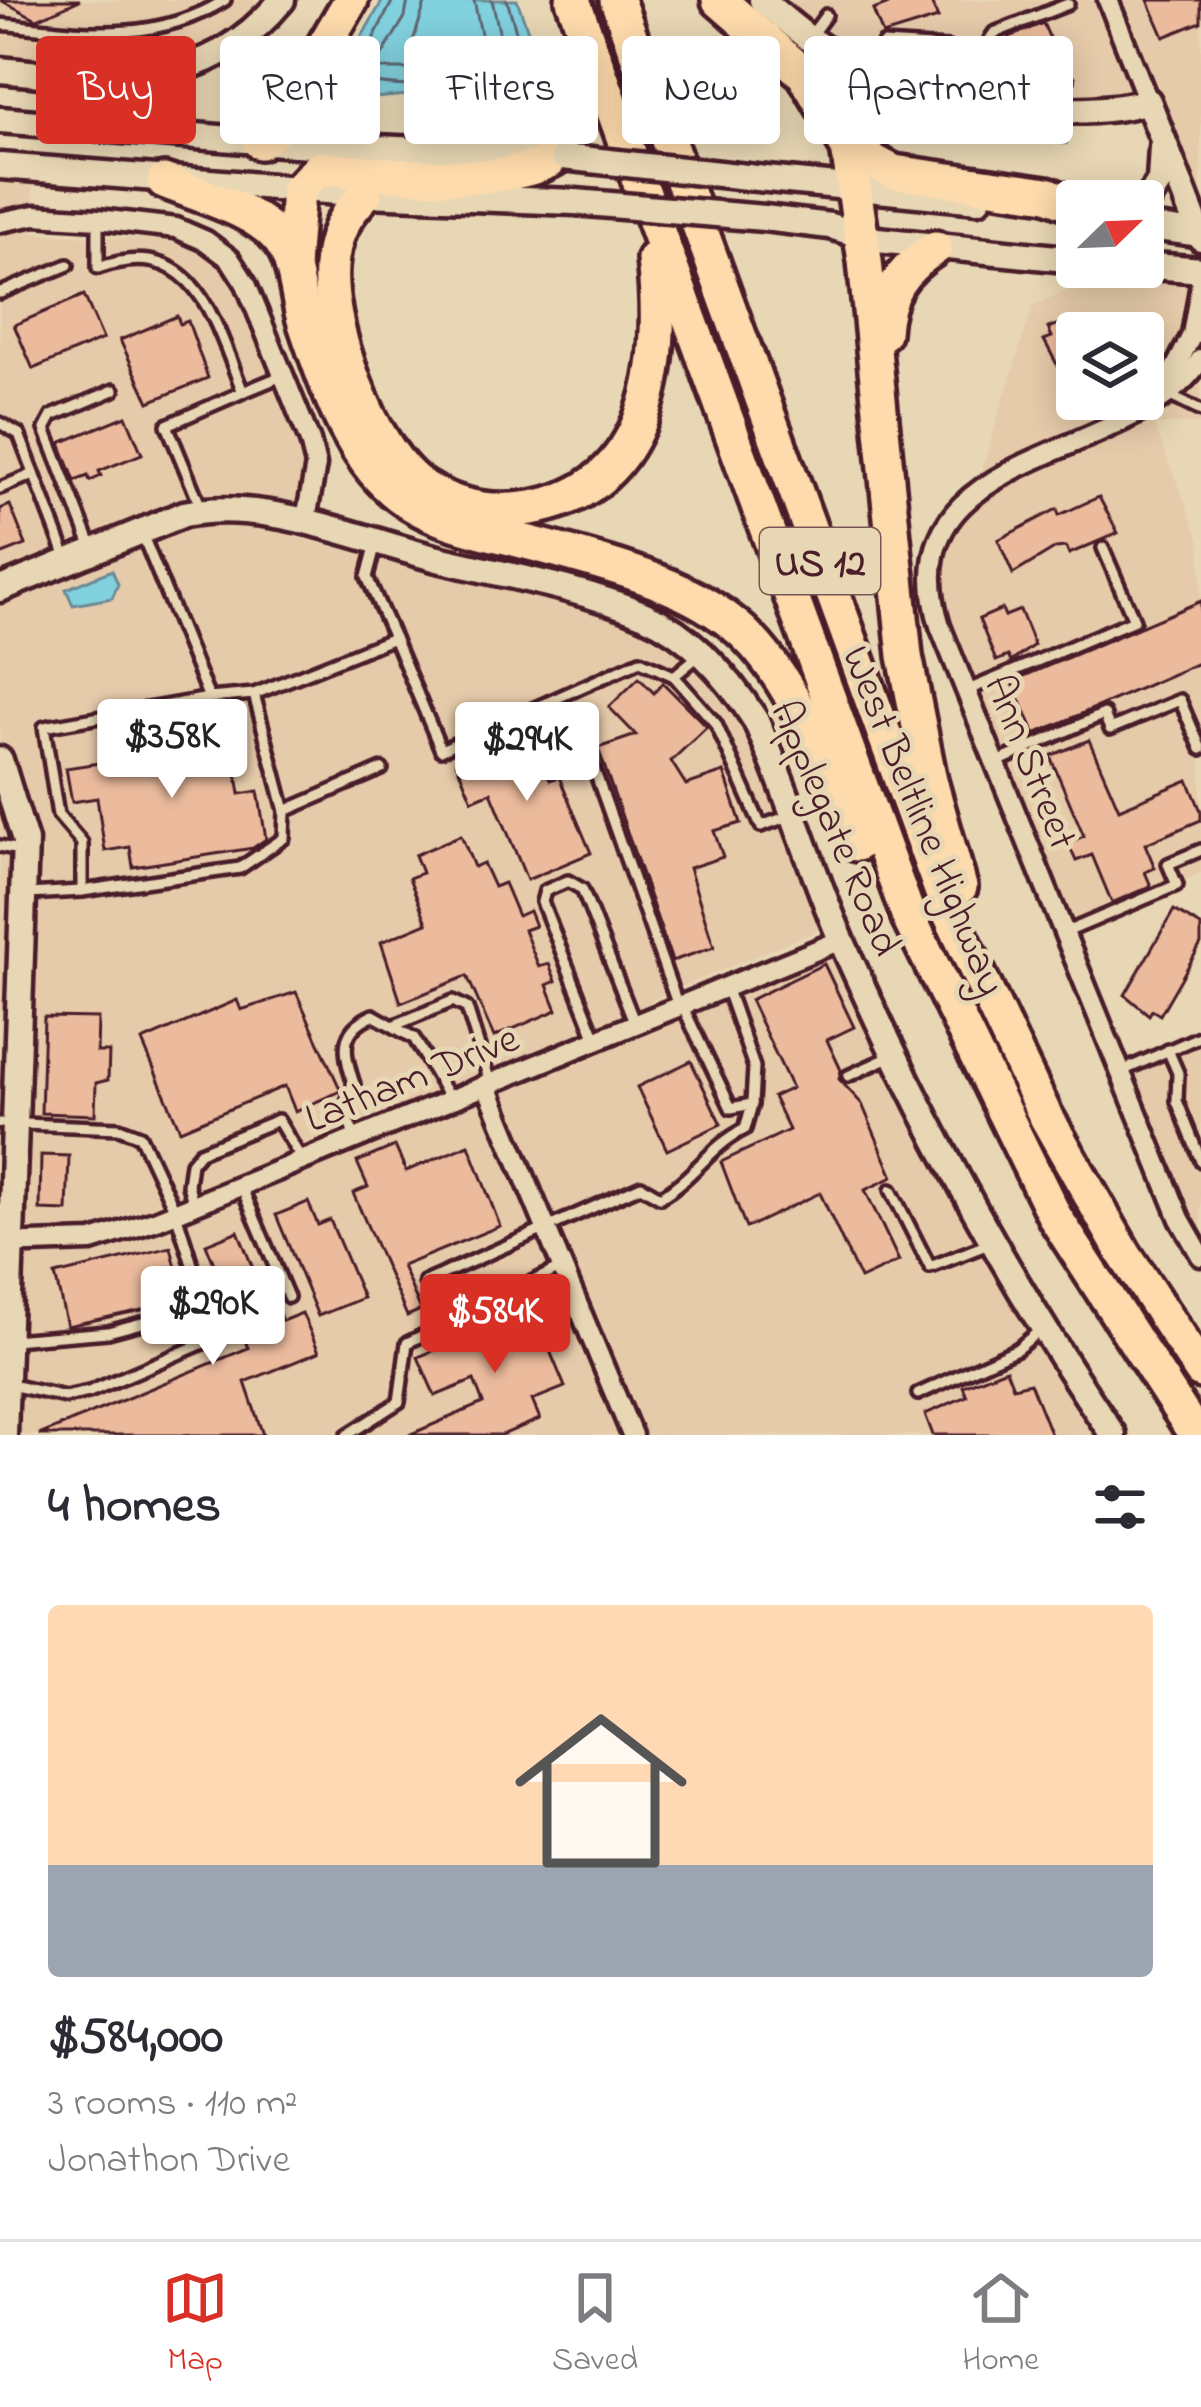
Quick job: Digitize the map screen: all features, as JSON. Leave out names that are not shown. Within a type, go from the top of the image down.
[{"type":"highway","points":[[330,36],[351,0]]},
{"type":"highway","name":"West Beltline Highway","points":[[573,0],[910,920],[1055,1217],[1196,1435]]},
{"type":"highway","name":"West Beltline Highway","points":[[617,0],[949,912],[1044,1113],[1124,1254],[1201,1370]]},
{"type":"highway","points":[[719,0],[804,74]]},
{"type":"highway","points":[[846,144],[860,235],[898,610],[930,781],[975,932],[1044,1113]]},
{"type":"highway","points":[[856,144],[894,172],[1056,199]]},
{"type":"highway","points":[[292,266],[298,190],[319,168],[440,176],[538,169],[561,156]]},
{"type":"highway","points":[[164,181],[274,233],[292,266],[305,322],[353,442],[406,501],[455,524],[672,583],[757,642],[798,701],[930,1009],[1055,1217]]},
{"type":"highway","points":[[364,194],[344,217],[330,280],[337,329],[369,412],[385,446],[421,486],[447,500],[498,511],[550,505],[573,495],[611,467],[636,434],[659,349],[648,209]]},
{"type":"highway","points":[[885,479],[884,310],[898,278],[935,248]]},
{"type":"street","points":[[0,70],[113,79],[178,72],[213,58],[252,33],[282,0]]},
{"type":"street","points":[[762,0],[806,36]]},
{"type":"street","points":[[1108,0],[1201,236]]},
{"type":"street","points":[[1073,108],[1148,100]]},
{"type":"street","points":[[0,120],[220,139]]},
{"type":"street","points":[[1160,180],[1162,139]]},
{"type":"street","points":[[303,144],[561,156],[1056,208]]},
{"type":"street","points":[[0,166],[164,181],[575,202],[764,218],[935,248],[1056,258]]},
{"type":"street","points":[[0,222],[35,215],[176,228],[230,259],[284,375],[316,465],[305,524]]},
{"type":"street","points":[[1164,230],[1201,236]]},
{"type":"street","points":[[1164,267],[1201,270]]},
{"type":"street","points":[[1164,390],[1192,335],[1201,283]]},
{"type":"street","name":"Ann Street","points":[[1164,391],[1190,376],[1201,359]]},
{"type":"street","name":"Ann Street","points":[[1109,420],[985,484],[952,514],[934,555],[933,603],[1180,1219],[1201,1256]]},
{"type":"street","name":"Applegate Road","points":[[0,589],[202,510],[245,511],[646,616],[701,653],[739,693],[756,722],[841,940],[991,1243],[1113,1435]]},
{"type":"street","points":[[0,760],[23,830],[12,849],[24,895],[8,1124],[4,1435]]},
{"type":"street","name":"Latham Drive","points":[[5,1244],[92,1241],[185,1209],[596,1039],[729,994],[841,940]]},
{"type":"street","points":[[488,1083],[632,1435]]},
{"type":"lane","points":[[0,24],[95,33],[154,32],[193,20],[225,0]]},
{"type":"lane","points":[[992,36],[1068,4]]},
{"type":"lane","points":[[810,36],[826,15]]},
{"type":"lane","points":[[98,219],[98,268],[118,261],[172,266],[202,292],[243,392]]},
{"type":"lane","points":[[0,293],[68,265]]},
{"type":"lane","points":[[202,510],[167,425],[284,375]]},
{"type":"lane","points":[[94,551],[45,429],[52,416],[114,390]]},
{"type":"lane","points":[[1164,393],[1179,405],[1201,411]]},
{"type":"lane","points":[[0,423],[19,434],[68,562]]},
{"type":"lane","points":[[0,488],[34,474]]},
{"type":"lane","points":[[141,531],[208,698]]},
{"type":"lane","points":[[376,543],[367,577],[441,750],[640,661],[674,676],[716,724],[761,826],[794,814]]},
{"type":"lane","points":[[967,691],[1134,620],[1103,548]]},
{"type":"lane","points":[[82,891],[82,843],[58,815],[44,728],[254,694],[394,638]]},
{"type":"lane","points":[[674,676],[701,653]]},
{"type":"lane","points":[[24,895],[240,868],[284,838],[285,811],[254,694]]},
{"type":"lane","points":[[995,763],[1104,714],[1111,729],[1180,700],[1201,748]]},
{"type":"lane","points":[[581,732],[683,1011],[731,1108],[752,1105]]},
{"type":"lane","points":[[285,811],[382,769]]},
{"type":"lane","points":[[1064,933],[1177,884],[1168,865],[1201,850]]},
{"type":"lane","points":[[596,1039],[542,902],[545,891],[568,881],[582,889],[634,1024]]},
{"type":"lane","points":[[425,1282],[641,1186],[660,1197],[682,1186],[719,1142],[746,1129],[757,1093],[754,1066],[729,994]]},
{"type":"lane","points":[[395,1024],[453,1001],[467,1008],[488,1083]]},
{"type":"lane","points":[[355,1138],[344,1109],[354,1084],[344,1057],[345,1038],[357,1022],[374,1015],[414,1038],[450,1099]]},
{"type":"lane","points":[[1120,1072],[1201,1036]]},
{"type":"lane","points":[[1168,1050],[1178,1073],[1177,1101],[1201,1161]]},
{"type":"lane","points":[[848,1076],[894,1055]]},
{"type":"lane","points":[[7,1340],[109,1332],[205,1306],[185,1209],[191,1162],[209,1148],[278,1120],[302,1160]]},
{"type":"lane","points":[[8,1124],[119,1128],[140,1136],[185,1209]]},
{"type":"lane","points":[[241,1186],[288,1297]]},
{"type":"lane","points":[[891,1190],[930,1267],[991,1243]]},
{"type":"lane","points":[[347,1435],[399,1402],[407,1343],[562,1268]]},
{"type":"lane","points":[[918,1394],[1016,1349],[1043,1328]]},
{"type":"lane","points":[[6,1384],[77,1394],[215,1338]]},
{"type":"shaded area","points":[[0,0],[265,0],[246,21],[196,50],[196,36],[36,36],[36,59],[0,55]]},
{"type":"shaded area","points":[[762,0],[1201,0],[1201,234],[1148,101],[1121,107],[1073,102],[1073,36],[820,36]]},
{"type":"shaded area","points":[[0,182],[33,185],[33,233],[174,240],[218,263],[234,285],[304,455],[291,536],[584,609],[648,631],[707,675],[735,712],[760,763],[820,929],[651,1000],[658,1024],[831,953],[1113,1435],[0,1435]]},
{"type":"shaded area","points":[[1164,269],[1201,270],[1201,424],[1154,424],[1201,544],[1201,873],[1065,935],[940,626],[944,555],[962,519],[987,494],[980,475],[1033,305],[1073,288],[1164,288]]},
{"type":"shaded area","points":[[1201,1027],[1201,1256],[1116,1062]]},
{"type":"water","points":[[383,0],[517,0],[530,36],[404,36],[404,95],[380,97],[380,36],[362,36]]},
{"type":"water","points":[[112,570],[118,584],[112,598],[73,605],[66,589]]},
{"type":"building","points":[[0,0],[80,0],[37,19]]},
{"type":"building","points":[[899,0],[930,0],[938,18],[883,35],[873,10]]},
{"type":"building","points":[[1148,0],[1201,0],[1201,22],[1164,37]]},
{"type":"building","points":[[1043,23],[1049,36],[1011,36]]},
{"type":"building","points":[[84,295],[103,339],[33,369],[14,325]]},
{"type":"building","points":[[177,316],[180,324],[188,321],[208,378],[149,402],[120,340]]},
{"type":"building","points":[[1056,325],[1056,363],[1044,340],[1052,337],[1048,328]]},
{"type":"building","points":[[126,416],[142,454],[99,471],[101,476],[90,481],[88,476],[75,481],[60,443]]},
{"type":"building","points":[[1099,497],[1118,533],[1069,554],[1066,547],[1056,548],[1013,574],[998,540],[1057,509],[1059,515]]},
{"type":"building","points":[[10,505],[26,545],[0,555],[0,509]]},
{"type":"building","points":[[1201,601],[1201,662],[1035,734],[1012,681]]},
{"type":"building","points":[[1002,609],[1005,616],[1020,610],[1034,645],[1011,662],[1008,656],[996,661],[979,619]]},
{"type":"building","points":[[639,678],[654,693],[663,683],[707,727],[671,761],[686,785],[724,772],[741,823],[714,831],[723,857],[689,868],[714,947],[672,961],[598,748],[636,735],[609,707]]},
{"type":"building","points":[[530,731],[550,780],[559,777],[591,853],[527,880],[491,792],[472,800],[456,762]]},
{"type":"building","points":[[230,733],[240,794],[258,791],[266,839],[253,848],[133,867],[130,847],[105,851],[97,798],[72,802],[66,768],[132,758],[130,748]]},
{"type":"building","points":[[1089,740],[1119,809],[1188,780],[1201,811],[1201,820],[1145,844],[1155,868],[1145,872],[1151,886],[1112,903],[1092,855],[1076,861],[1068,843],[1084,836],[1050,756]]},
{"type":"building","points":[[461,835],[474,867],[483,863],[494,887],[504,883],[518,916],[529,911],[535,926],[524,930],[539,967],[549,964],[556,981],[547,985],[557,1010],[494,1037],[467,976],[401,1003],[381,942],[427,923],[409,878],[422,873],[415,855]]},
{"type":"building","points":[[1174,910],[1201,926],[1201,944],[1160,1015],[1152,1010],[1149,1015],[1125,995]]},
{"type":"building","points":[[824,964],[854,1027],[827,1040],[841,1070],[839,1079],[862,1104],[893,1177],[865,1190],[899,1261],[860,1279],[820,1193],[746,1228],[721,1162],[789,1130],[773,1097],[792,1088],[750,1000]]},
{"type":"building","points":[[296,992],[341,1091],[295,1111],[285,1086],[180,1130],[142,1041],[237,1000],[241,1010]]},
{"type":"building","points":[[44,1017],[98,1018],[97,1052],[109,1052],[108,1080],[96,1083],[95,1115],[41,1113]]},
{"type":"building","points":[[691,1061],[721,1124],[667,1150],[637,1087]]},
{"type":"building","points":[[469,1145],[500,1226],[402,1266],[421,1310],[407,1316],[353,1193],[368,1187],[357,1162],[395,1146],[406,1171]]},
{"type":"building","points":[[41,1155],[69,1156],[67,1211],[40,1210]]},
{"type":"building","points":[[308,1202],[318,1225],[330,1220],[363,1298],[318,1316],[276,1215]]},
{"type":"building","points":[[238,1231],[262,1291],[269,1288],[282,1321],[302,1313],[319,1352],[245,1382],[263,1435],[39,1435],[248,1348],[206,1244]]},
{"type":"building","points":[[171,1247],[184,1301],[67,1326],[55,1275]]},
{"type":"building","points":[[530,1303],[565,1387],[532,1400],[540,1419],[502,1435],[409,1435],[483,1403],[474,1380],[435,1396],[418,1357],[515,1317],[512,1310]]},
{"type":"building","points":[[1006,1369],[1013,1387],[1030,1383],[1051,1435],[933,1435],[925,1414],[967,1396],[963,1386]]}]
